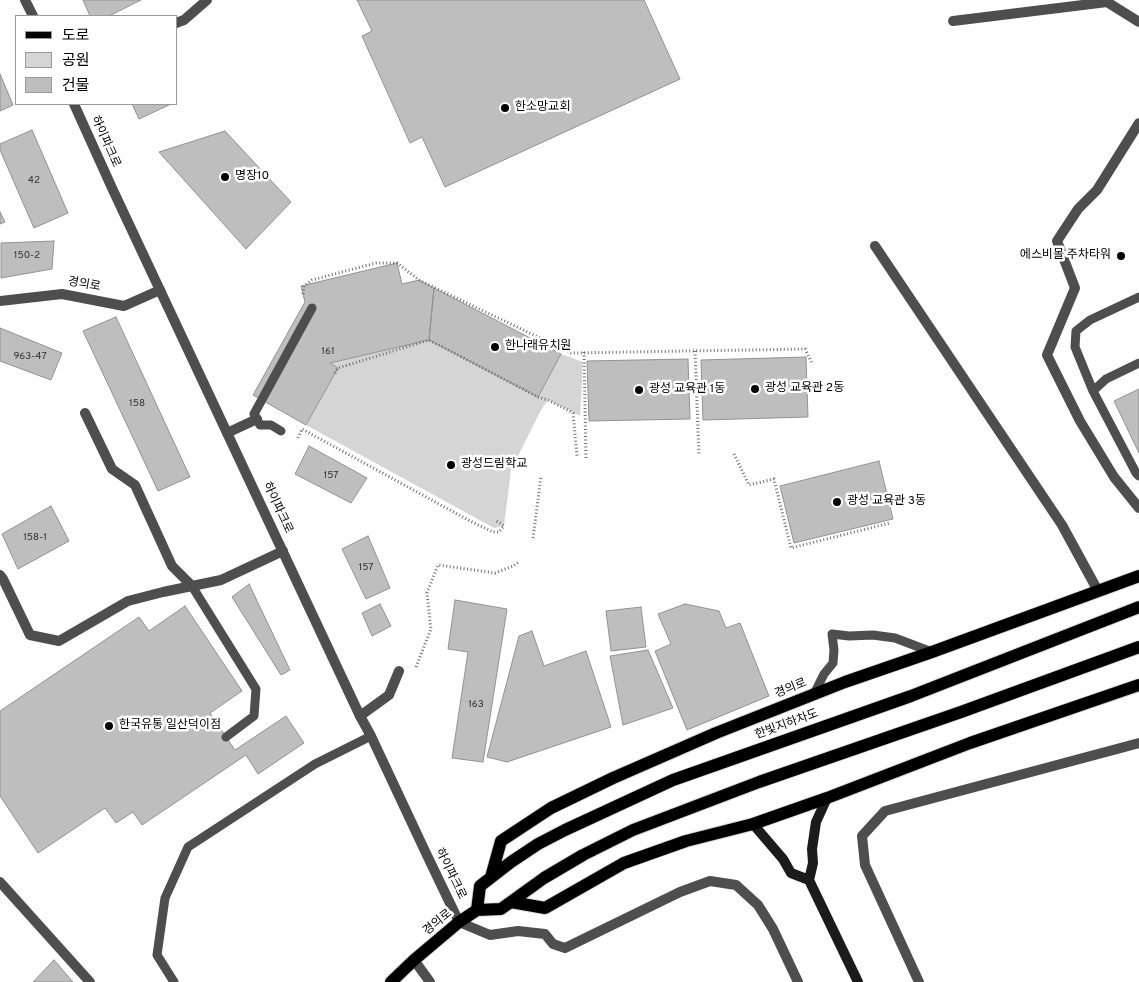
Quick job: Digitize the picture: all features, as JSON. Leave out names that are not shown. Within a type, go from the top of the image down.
[{"type":"main road","name":"경의로","points":[[491,877],[500,841],[551,808],[613,778],[845,682],[1139,576]]},
{"type":"main road","name":"한빛지하차도","points":[[477,910],[480,886],[538,844],[673,780],[911,696],[1139,607]]},
{"type":"main road","points":[[477,910],[501,910],[544,878],[583,855],[633,830],[759,782],[961,712],[1139,647]]},
{"type":"main road","points":[[511,902],[545,908],[624,863],[686,841],[752,824],[827,798],[970,743],[1139,686]]},
{"type":"main road","points":[[827,798],[816,822],[812,849],[811,884],[858,982]]},
{"type":"main road","points":[[752,824],[783,859],[791,873],[811,884]]},
{"type":"main road","name":"경의로","points":[[391,982],[414,960],[477,910]]},
{"type":"street","points":[[25,0],[32,15]]},
{"type":"street","points":[[178,22],[184,20],[207,0]]},
{"type":"street","points":[[953,21],[1107,2],[1139,22]]},
{"type":"street","name":"하이파크로","points":[[74,105],[360,716],[460,922]]},
{"type":"street","points":[[1139,123],[1097,190],[1078,208],[1057,241],[1075,288],[1047,355],[1080,421],[1114,477],[1139,508]]},
{"type":"street","points":[[875,246],[1062,525],[1098,591]]},
{"type":"street","name":"경의로","points":[[0,301],[62,294],[124,306],[160,290]]},
{"type":"street","points":[[85,413],[112,468],[134,485],[172,566],[192,586]]},
{"type":"street","points":[[227,433],[257,419]]},
{"type":"street","points":[[0,576],[3,578],[30,635],[59,641],[128,601],[221,580],[283,551]]},
{"type":"street","points":[[360,716],[389,695],[399,671]]},
{"type":"street","points":[[919,982],[865,865],[862,836],[879,817],[885,811],[1139,743]]},
{"type":"street","points":[[460,922],[490,935],[518,930],[545,934],[553,944],[565,948],[680,892],[710,881],[736,885],[758,905],[773,929],[798,982]]},
{"type":"street","points":[[0,882],[90,982]]},
{"type":"street","points":[[414,960],[430,982]]},
{"type":"lane","points":[[1139,297],[1090,320],[1076,332],[1075,347],[1093,391],[1139,476]]},
{"type":"lane","points":[[281,431],[271,425],[260,425],[254,414],[312,308]]},
{"type":"lane","points":[[1093,391],[1106,379],[1139,364]]},
{"type":"lane","points":[[192,586],[256,688],[254,716],[226,737]]},
{"type":"lane","points":[[814,694],[824,674],[833,663],[832,634],[849,636],[873,635],[895,638],[932,652]]},
{"type":"lane","points":[[174,982],[157,954],[164,898],[188,847],[315,764],[371,736]]},
{"type":"path","points":[[312,308],[302,298],[304,286],[312,280],[376,263],[397,263],[419,280],[434,288],[571,353],[804,349],[812,363]]},
{"type":"path","points":[[335,373],[338,368],[429,340],[538,397],[573,413],[577,456]]},
{"type":"path","points":[[695,351],[699,455]]},
{"type":"path","points":[[584,352],[586,459]]},
{"type":"path","points":[[281,431],[297,438],[302,429],[470,521],[493,532],[499,532],[504,526],[495,520]]},
{"type":"path","points":[[734,454],[749,485],[774,479],[791,548],[890,523]]},
{"type":"path","points":[[533,538],[541,476]]},
{"type":"path","points":[[414,672],[431,629],[428,593],[438,565],[495,573],[519,562]]},
{"type":"green space","points":[[429,340],[538,397],[561,354],[583,362],[580,416],[548,400],[541,410],[511,470],[504,526],[494,528],[306,425],[338,368],[330,363]]},
{"type":"building","points":[[83,0],[141,0],[111,15],[90,15]]},
{"type":"building","name":"한소망교회","points":[[357,0],[644,0],[680,79],[445,187],[422,137],[410,143],[362,36],[372,31]]},
{"type":"building","points":[[0,74],[13,105],[0,111]]},
{"type":"building","points":[[132,105],[169,105],[139,119]]},
{"type":"building","points":[[32,130],[68,213],[34,228],[0,150],[0,144]]},
{"type":"building","name":"명장10","points":[[225,131],[291,202],[246,249],[159,152]]},
{"type":"building","points":[[0,212],[5,222],[0,224]]},
{"type":"building","points":[[54,241],[52,269],[1,278],[1,243]]},
{"type":"building","points":[[397,263],[402,284],[419,280],[434,288],[429,340],[330,363],[338,368],[306,425],[253,395],[305,302],[301,286]]},
{"type":"building","name":"한나래유치원","points":[[434,288],[561,354],[538,397],[429,340]]},
{"type":"building","points":[[116,317],[190,477],[158,491],[83,331]]},
{"type":"building","points":[[0,328],[62,353],[51,380],[0,361]]},
{"type":"building","name":"광성 교육관 2동","points":[[806,357],[808,417],[703,420],[701,360]]},
{"type":"building","name":"광성 교육관 1동","points":[[688,359],[690,419],[589,421],[587,361]]},
{"type":"building","points":[[1139,389],[1139,453],[1114,401]]},
{"type":"building","points":[[309,446],[367,478],[351,503],[295,474]]},
{"type":"building","name":"광성 교육관 3동","points":[[879,461],[893,519],[794,543],[780,486]]},
{"type":"building","points":[[51,506],[69,541],[18,569],[2,534]]},
{"type":"building","points":[[368,536],[390,588],[366,599],[342,549]]},
{"type":"building","points":[[249,584],[290,670],[281,675],[232,597]]},
{"type":"building","points":[[455,600],[507,609],[483,762],[452,758],[468,652],[448,649]]},
{"type":"building","points":[[380,604],[391,626],[372,636],[362,613]]},
{"type":"building","points":[[685,604],[719,611],[726,628],[740,623],[769,696],[687,730],[655,651],[671,644],[658,614]]},
{"type":"building","name":"한국유통 일산덕이점","points":[[185,606],[242,691],[210,713],[235,750],[286,716],[304,743],[258,774],[246,755],[142,825],[133,812],[116,823],[105,808],[38,853],[0,796],[0,711],[139,617],[149,631]]},
{"type":"building","points":[[641,607],[646,647],[611,651],[606,611]]},
{"type":"building","points":[[532,631],[544,666],[586,651],[611,727],[507,762],[487,757],[519,636]]},
{"type":"building","points":[[648,650],[673,708],[623,725],[610,656]]},
{"type":"building","points":[[54,960],[73,982],[33,982]]},
{"type":"place","name":"한소망교회","points":[[505,108]]},
{"type":"place","name":"명장10","points":[[225,177]]},
{"type":"place","name":"에스비몰 주차타워","points":[[1121,256]]},
{"type":"place","name":"한나래유치원","points":[[495,347]]},
{"type":"place","name":"광성 교육관 2동","points":[[755,389]]},
{"type":"place","name":"광성 교육관 1동","points":[[639,390]]},
{"type":"place","name":"광성드림학교","points":[[451,465]]},
{"type":"place","name":"광성 교육관 3동","points":[[837,502]]},
{"type":"place","name":"한국유통 일산덕이점","points":[[109,726]]}]
